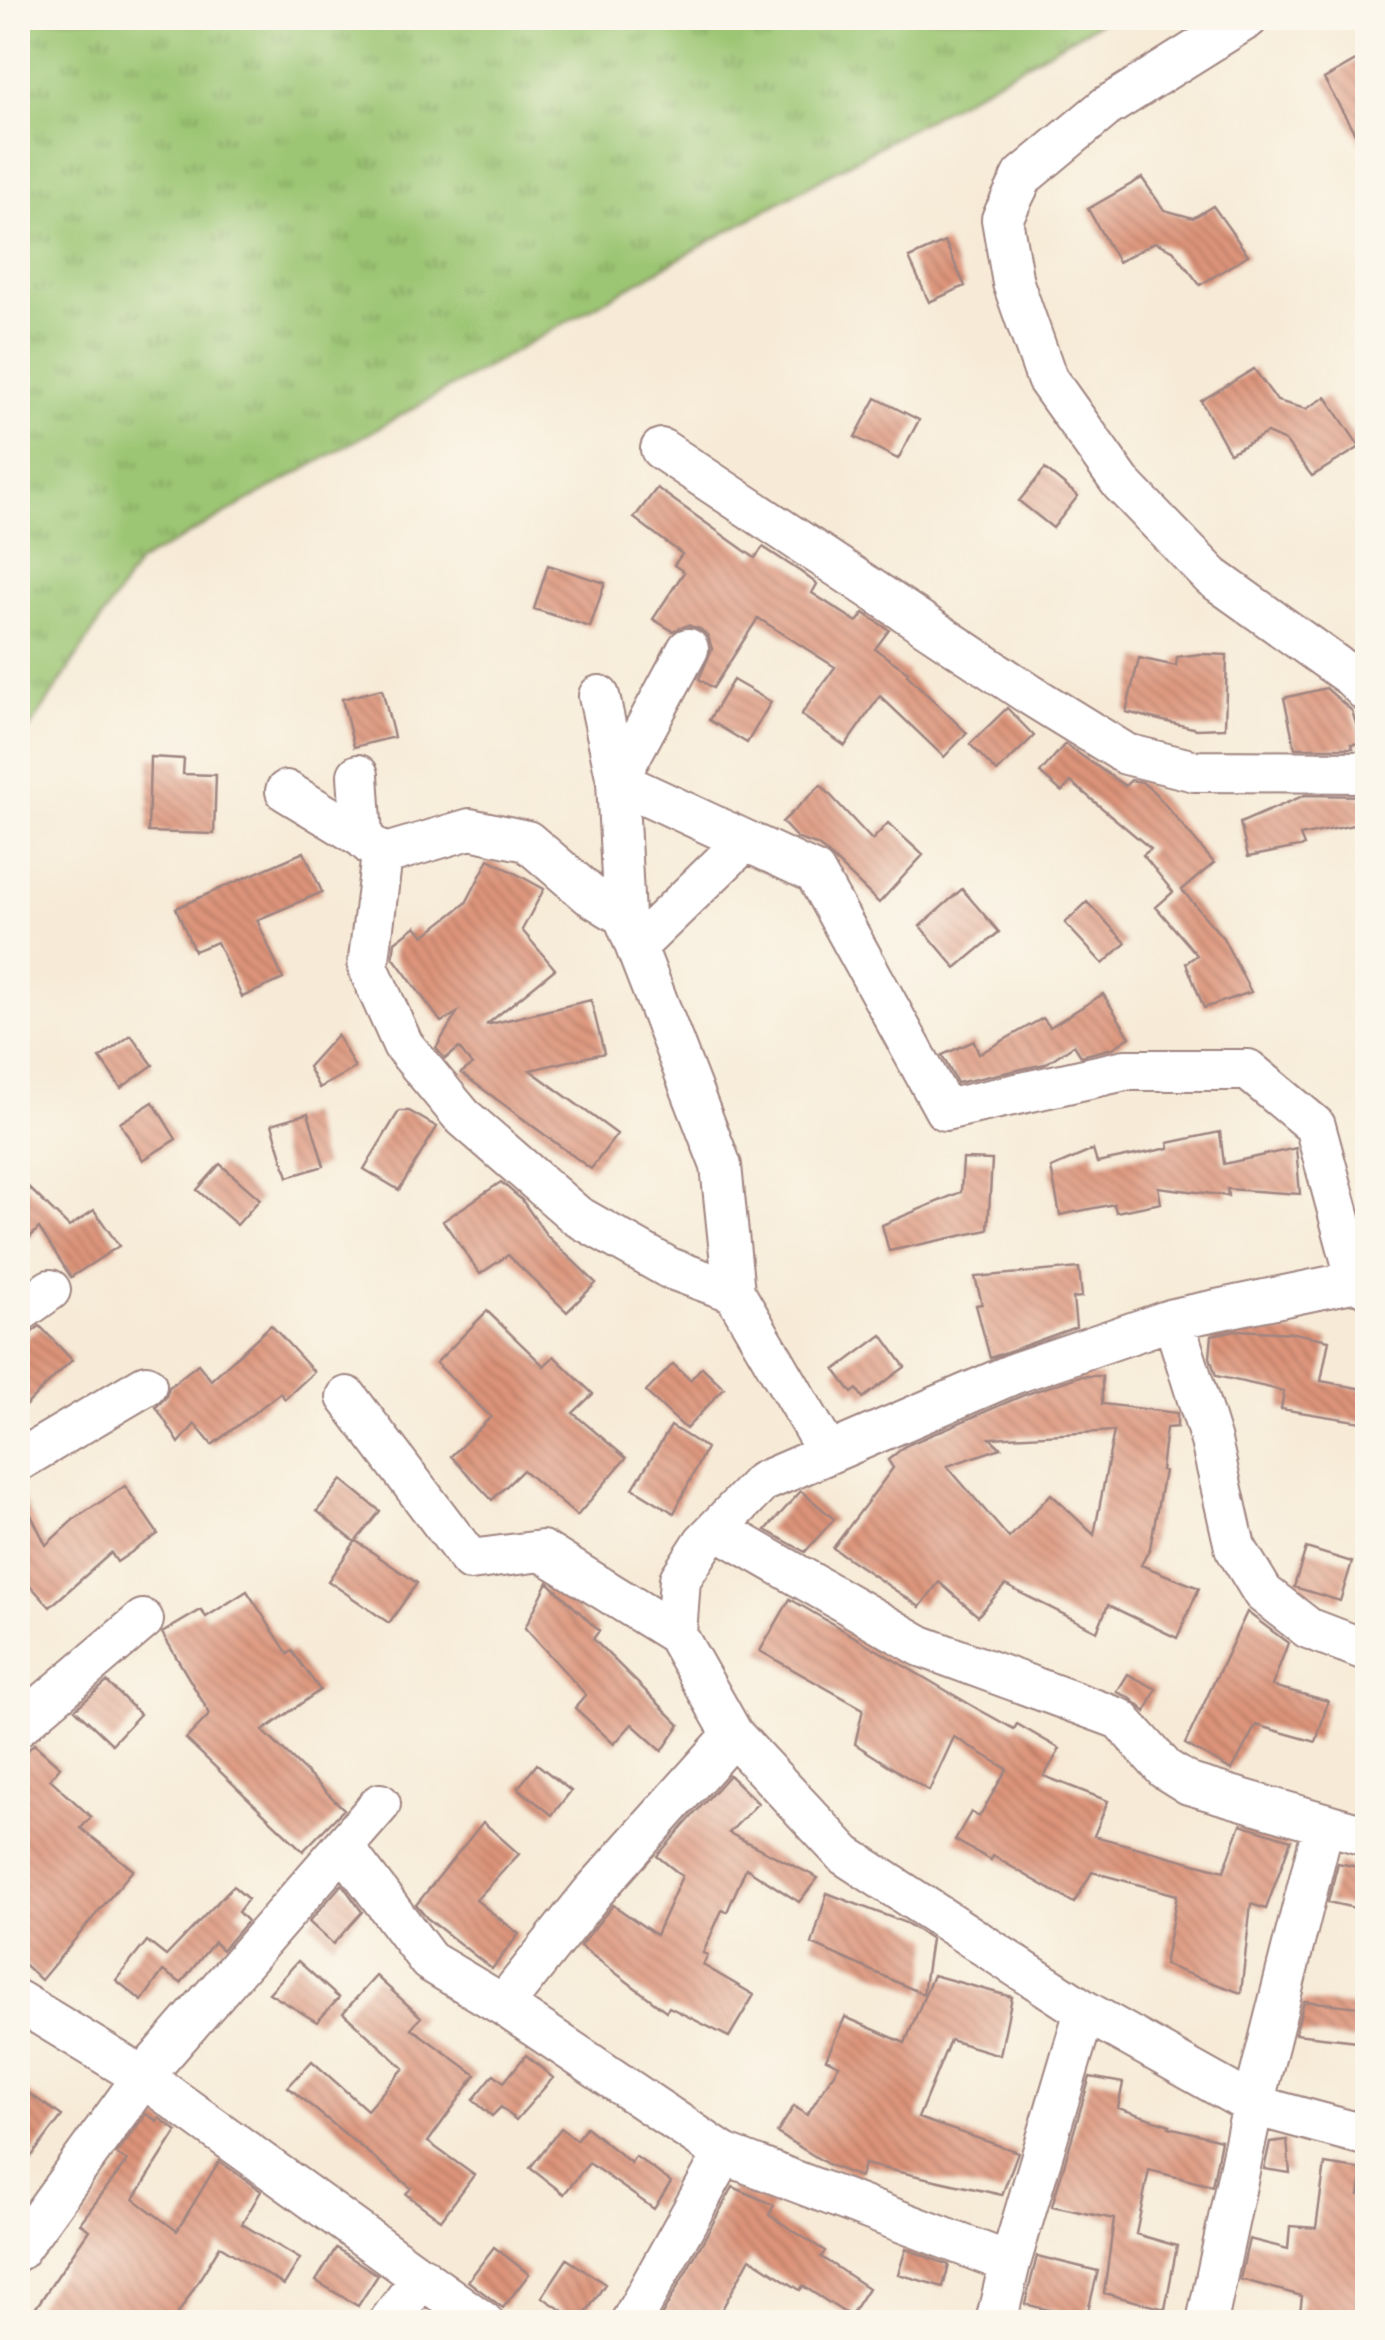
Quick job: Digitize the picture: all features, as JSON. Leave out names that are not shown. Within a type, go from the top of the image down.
[{"type":"street","points":[[1248,18],[1106,107],[1023,176],[1002,219],[1013,283],[1047,379],[1121,483],[1212,578],[1368,692]]},
{"type":"street","points":[[661,448],[1029,694],[1126,754],[1195,770],[1368,772]]},
{"type":"street","points":[[617,782],[688,649]]},
{"type":"street","points":[[599,696],[617,782],[630,931],[721,1166],[734,1292],[828,1454]]},
{"type":"street","points":[[358,775],[372,846],[368,967],[403,1045],[462,1116],[577,1216],[669,1268],[734,1292]]},
{"type":"street","points":[[617,782],[815,873],[945,1110],[1126,1070],[1248,1070],[1315,1126],[1364,1280],[1173,1319],[1015,1373],[762,1482],[704,1542],[680,1579],[676,1634]]},
{"type":"street","points":[[286,791],[372,846],[470,829],[528,841],[630,931]]},
{"type":"street","points":[[630,931],[745,841]]},
{"type":"street","points":[[18,1313],[50,1290]]},
{"type":"street","points":[[1173,1319],[1211,1441],[1236,1547],[1263,1593],[1308,1628],[1368,1652]]},
{"type":"street","points":[[18,1461],[146,1385]]},
{"type":"street","points":[[347,1397],[470,1560],[542,1551],[676,1634],[733,1735],[845,1855],[1085,2011],[1254,2105],[1368,2136]]},
{"type":"street","points":[[717,1528],[920,1646],[1120,1719],[1165,1769],[1189,1784],[1368,1836]]},
{"type":"street","points":[[18,1726],[143,1620]]},
{"type":"street","points":[[503,2005],[592,1893],[733,1735]]},
{"type":"street","points":[[18,2250],[142,2077],[380,1804]]},
{"type":"street","points":[[1207,2322],[1254,2105],[1324,1824]]},
{"type":"street","points":[[344,1848],[430,1961],[503,2005],[724,2154],[1010,2263]]},
{"type":"street","points":[[18,2001],[142,2077],[483,2322]]},
{"type":"street","points":[[996,2322],[1085,2011]]},
{"type":"street","points":[[631,2322],[724,2154]]},
{"type":"street","points":[[389,2322],[422,2277]]},
{"type":"green space","points":[[18,18],[1107,18],[138,563],[18,747]]},
{"type":"building","points":[[1368,54],[1368,156],[1324,79]]},
{"type":"building","points":[[1142,178],[1164,210],[1193,218],[1213,206],[1248,255],[1200,285],[1173,250],[1155,242],[1118,262],[1088,209]]},
{"type":"building","points":[[945,242],[965,286],[929,302],[909,258]]},
{"type":"building","points":[[1254,369],[1277,401],[1306,409],[1326,397],[1360,447],[1312,476],[1285,441],[1267,433],[1230,453],[1201,401]]},
{"type":"building","points":[[876,398],[919,420],[898,459],[855,437]]},
{"type":"building","points":[[1045,469],[1078,496],[1053,528],[1019,501]]},
{"type":"building","points":[[657,488],[755,558],[763,547],[801,572],[817,584],[812,593],[857,622],[864,613],[889,630],[875,649],[908,672],[967,733],[944,757],[880,696],[845,746],[801,715],[835,667],[758,618],[713,688],[699,679],[712,649],[708,636],[688,625],[673,631],[653,619],[684,572],[674,565],[682,554],[634,518]]},
{"type":"building","points":[[548,565],[605,583],[590,627],[534,609]]},
{"type":"building","points":[[1227,655],[1225,728],[1197,729],[1126,712],[1139,658],[1176,666],[1177,657]]},
{"type":"building","points":[[733,680],[771,702],[747,743],[709,720]]},
{"type":"building","points":[[1326,688],[1352,711],[1362,743],[1351,744],[1353,748],[1295,748],[1284,698]]},
{"type":"building","points":[[382,689],[394,737],[354,747],[342,699]]},
{"type":"building","points":[[1007,708],[1034,736],[997,772],[970,744]]},
{"type":"building","points":[[1065,744],[1125,786],[1131,780],[1142,782],[1214,863],[1182,890],[1223,938],[1251,992],[1204,1008],[1186,963],[1197,955],[1156,907],[1173,892],[1143,855],[1151,849],[1071,782],[1062,792],[1040,773]]},
{"type":"building","points":[[150,757],[184,759],[183,774],[216,775],[214,834],[148,832]]},
{"type":"building","points":[[821,785],[872,840],[888,823],[923,855],[879,903],[826,852],[798,839],[782,822]]},
{"type":"building","points":[[1305,795],[1368,796],[1368,822],[1300,836],[1304,846],[1248,857],[1240,823]]},
{"type":"building","points":[[304,852],[322,892],[257,920],[283,979],[242,997],[217,942],[194,951],[176,908]]},
{"type":"building","points":[[489,859],[544,889],[522,930],[555,969],[486,1025],[591,1000],[604,1053],[530,1070],[617,1134],[591,1169],[461,1073],[472,1065],[459,1048],[445,1059],[436,1048],[457,1013],[441,1022],[393,957],[395,942],[416,926],[424,936],[466,903]]},
{"type":"building","points":[[962,889],[999,932],[956,968],[920,926]]},
{"type":"building","points":[[1087,902],[1126,943],[1103,964],[1065,923]]},
{"type":"building","points":[[1103,994],[1130,1037],[1113,1048],[1081,1056],[1074,1045],[1045,1064],[957,1083],[942,1055],[974,1041],[979,1054],[1043,1018],[1050,1027]]},
{"type":"building","points":[[131,1035],[153,1065],[121,1088],[100,1058]]},
{"type":"building","points":[[337,1035],[355,1068],[319,1088],[308,1067]]},
{"type":"building","points":[[153,1102],[176,1139],[143,1160],[120,1123]]},
{"type":"building","points":[[399,1111],[409,1111],[437,1127],[399,1190],[364,1169]]},
{"type":"building","points":[[308,1113],[324,1166],[288,1177],[272,1124]]},
{"type":"building","points":[[1220,1132],[1224,1164],[1296,1148],[1300,1194],[1227,1189],[1228,1196],[1158,1187],[1161,1203],[1116,1212],[1114,1204],[1060,1215],[1051,1168],[1093,1150],[1097,1163],[1169,1148],[1168,1143]]},
{"type":"building","points":[[963,1159],[992,1160],[988,1230],[889,1251],[882,1225],[961,1192]]},
{"type":"building","points":[[220,1164],[260,1199],[237,1225],[197,1190]]},
{"type":"building","points":[[18,1177],[69,1227],[94,1210],[119,1246],[71,1277],[39,1228],[18,1250]]},
{"type":"building","points":[[501,1182],[522,1200],[547,1236],[596,1283],[567,1312],[508,1255],[480,1274],[443,1221]]},
{"type":"building","points":[[1079,1268],[1082,1297],[1073,1298],[1076,1327],[990,1358],[976,1305],[982,1304],[975,1277]]},
{"type":"building","points":[[487,1311],[544,1366],[554,1356],[593,1394],[573,1413],[626,1458],[577,1516],[523,1470],[492,1500],[451,1456],[491,1417],[436,1363]]},
{"type":"building","points":[[271,1325],[314,1372],[285,1399],[280,1393],[212,1445],[195,1424],[179,1443],[156,1407],[169,1387],[198,1364],[211,1380]]},
{"type":"building","points":[[40,1326],[72,1360],[18,1413],[18,1343]]},
{"type":"building","points":[[1237,1330],[1294,1333],[1329,1340],[1321,1381],[1368,1390],[1368,1423],[1281,1409],[1284,1391],[1216,1376],[1210,1357],[1212,1335]]},
{"type":"building","points":[[882,1335],[905,1367],[863,1398],[857,1389],[852,1393],[835,1370]]},
{"type":"building","points":[[673,1364],[690,1380],[702,1367],[724,1388],[686,1429],[646,1392]]},
{"type":"building","points":[[1080,1376],[1102,1376],[1102,1404],[1177,1413],[1177,1427],[1166,1428],[1161,1470],[1164,1471],[1150,1548],[1141,1565],[1199,1588],[1177,1638],[1108,1605],[1097,1631],[1005,1585],[978,1616],[939,1582],[920,1607],[833,1548],[893,1468],[888,1460],[905,1446],[1024,1395]],"holes":[[[1114,1431],[1094,1535],[1051,1494],[1009,1538],[947,1466],[1001,1448],[990,1438]]]},
{"type":"building","points":[[671,1426],[706,1448],[674,1513],[633,1488]]},
{"type":"building","points":[[342,1480],[380,1511],[356,1541],[417,1583],[389,1623],[328,1581],[355,1542],[317,1511]]},
{"type":"building","points":[[125,1486],[158,1534],[117,1562],[111,1553],[50,1607],[18,1572],[18,1489],[46,1545],[73,1520]]},
{"type":"building","points":[[801,1491],[834,1519],[805,1552],[766,1530]]},
{"type":"building","points":[[1306,1548],[1352,1562],[1340,1601],[1294,1587]]},
{"type":"building","points":[[548,1582],[599,1631],[593,1639],[680,1725],[662,1751],[632,1724],[614,1744],[575,1708],[586,1695],[525,1628]]},
{"type":"building","points":[[247,1591],[288,1654],[292,1651],[320,1690],[263,1731],[344,1809],[303,1851],[186,1739],[210,1714],[162,1633],[201,1610],[206,1617]]},
{"type":"building","points":[[790,1599],[976,1708],[1014,1729],[1017,1724],[1060,1749],[1044,1776],[1108,1801],[1094,1836],[1224,1871],[1241,1824],[1291,1840],[1266,1909],[1251,1904],[1241,1993],[1164,1965],[1177,1895],[1092,1872],[1074,1903],[993,1856],[991,1860],[955,1840],[971,1812],[979,1817],[1007,1769],[954,1737],[929,1791],[855,1744],[863,1709],[760,1651]]},
{"type":"building","points":[[1247,1612],[1288,1643],[1272,1686],[1328,1701],[1316,1742],[1256,1725],[1232,1770],[1185,1744]]},
{"type":"building","points":[[1128,1674],[1156,1689],[1146,1712],[1117,1692]]},
{"type":"building","points":[[107,1682],[140,1714],[112,1744],[75,1709]]},
{"type":"building","points":[[34,1744],[60,1767],[50,1779],[91,1817],[81,1828],[133,1870],[41,1980],[18,1959],[18,1760]]},
{"type":"building","points":[[537,1764],[571,1791],[552,1815],[518,1788]]},
{"type":"building","points":[[729,1775],[758,1803],[729,1833],[818,1878],[799,1902],[746,1868],[727,1912],[722,1910],[703,1953],[708,1955],[703,1965],[754,1995],[729,2037],[669,2007],[666,2011],[580,1946],[613,1905],[656,1935],[682,1876],[657,1856]]},
{"type":"building","points":[[483,1822],[519,1854],[476,1900],[519,1934],[492,1969],[416,1905]]},
{"type":"building","points":[[1338,1863],[1368,1869],[1368,1911],[1328,1902]]},
{"type":"building","points":[[342,1884],[362,1912],[333,1944],[309,1922]]},
{"type":"building","points":[[233,1886],[248,1899],[238,1912],[247,1921],[222,1950],[214,1942],[181,1983],[163,1971],[142,2001],[116,1980],[147,1941],[166,1956]]},
{"type":"building","points":[[827,1893],[906,1923],[931,1939],[923,1994],[812,1944]]},
{"type":"building","points":[[298,1961],[339,1998],[317,2022],[269,1993]]},
{"type":"building","points":[[933,1975],[1012,1997],[1000,2055],[950,2040],[918,2118],[1018,2152],[1002,2195],[864,2164],[860,2177],[829,2165],[777,2133],[794,2106],[807,2115],[839,2065],[826,2059],[845,2017],[905,2043]]},
{"type":"building","points":[[376,1976],[421,2017],[411,2028],[476,2075],[428,2142],[474,2175],[441,2220],[406,2194],[411,2188],[288,2087],[312,2061],[367,2110],[404,2068],[343,2013]]},
{"type":"building","points":[[1304,2001],[1361,2007],[1358,2041],[1295,2034]]},
{"type":"building","points":[[526,2055],[553,2078],[516,2120],[501,2107],[492,2116],[473,2100],[494,2074],[504,2082]]},
{"type":"building","points":[[1090,2077],[1123,2083],[1118,2108],[1169,2127],[1221,2140],[1212,2186],[1149,2170],[1136,2234],[1177,2246],[1165,2309],[1104,2293],[1114,2219],[1052,2206]]},
{"type":"building","points":[[18,2086],[62,2116],[18,2174]]},
{"type":"building","points":[[146,2114],[177,2131],[134,2199],[177,2231],[219,2161],[261,2191],[242,2224],[300,2259],[284,2285],[220,2246],[173,2322],[26,2322],[89,2230],[80,2223],[127,2161],[116,2154]]},
{"type":"building","points":[[586,2127],[631,2163],[635,2156],[671,2182],[654,2209],[589,2163],[564,2194],[530,2168],[561,2128],[576,2140]]},
{"type":"building","points":[[1287,2140],[1290,2173],[1264,2169],[1270,2142]]},
{"type":"building","points":[[1325,2164],[1363,2170],[1359,2195],[1368,2195],[1368,2322],[1299,2322],[1302,2296],[1240,2279],[1249,2239],[1288,2249],[1290,2226],[1316,2228]]},
{"type":"building","points":[[733,2187],[774,2205],[769,2215],[825,2251],[821,2257],[868,2288],[850,2316],[750,2258],[715,2322],[658,2322]]},
{"type":"building","points":[[494,2247],[529,2274],[503,2308],[468,2281]]},
{"type":"building","points":[[336,2248],[378,2275],[358,2306],[316,2281]]},
{"type":"building","points":[[906,2249],[949,2265],[943,2287],[898,2274]]},
{"type":"building","points":[[1037,2256],[1098,2271],[1086,2319],[1025,2304]]},
{"type":"building","points":[[567,2259],[605,2284],[580,2322],[542,2297]]}]
